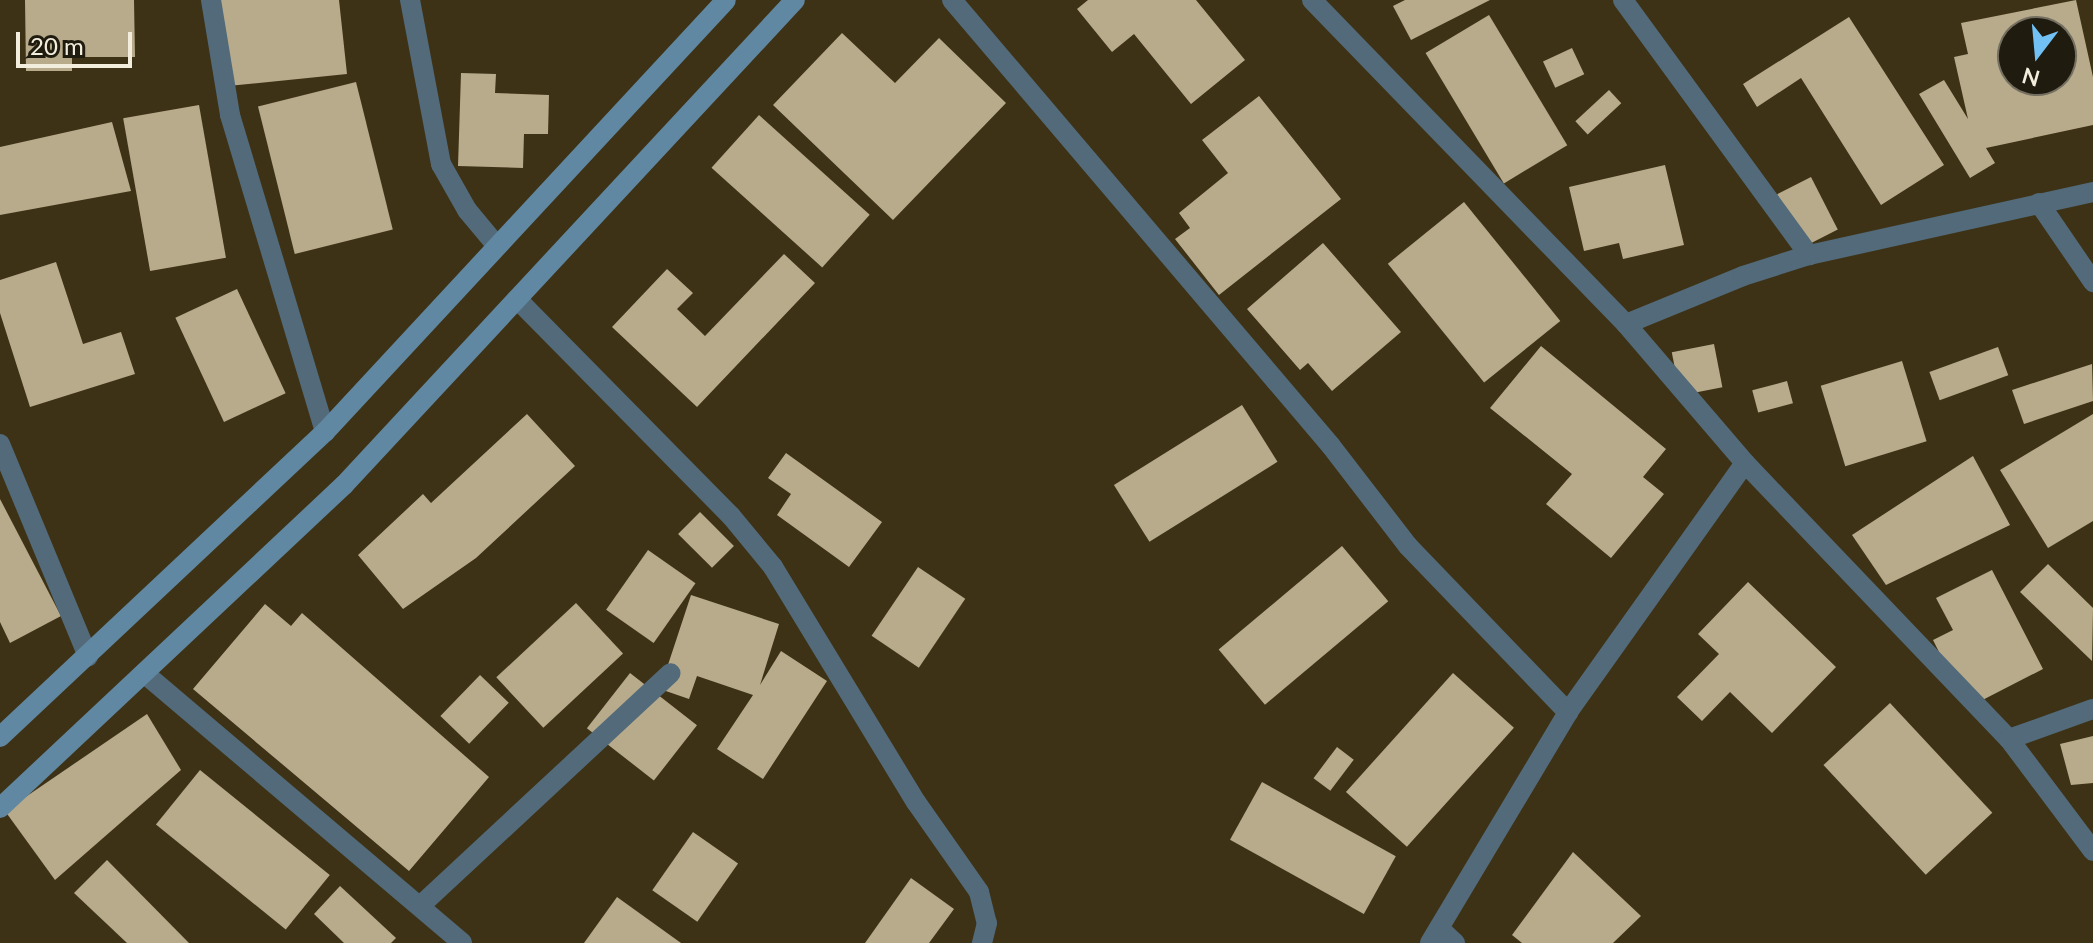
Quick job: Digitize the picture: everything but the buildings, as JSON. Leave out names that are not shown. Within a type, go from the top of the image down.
[{"type":"main road","points":[[0,737],[325,432],[726,0]]},
{"type":"main road","points":[[0,808],[344,485],[795,0]]},
{"type":"street","points":[[211,0],[230,115],[325,432]]},
{"type":"street","points":[[410,0],[441,164],[467,210],[497,246]]},
{"type":"street","points":[[952,0],[1331,446],[1408,546],[1568,712]]},
{"type":"street","points":[[1312,0],[1626,324],[1745,463],[2009,739],[2093,851]]},
{"type":"street","points":[[1623,0],[1809,255]]},
{"type":"street","points":[[1626,324],[1743,276],[1809,255],[2093,192]]},
{"type":"street","points":[[2039,203],[2093,282]]},
{"type":"street","points":[[517,299],[731,516],[773,567],[923,813],[979,892],[987,923],[982,943]]},
{"type":"street","points":[[0,444],[88,656]]},
{"type":"street","points":[[1455,943],[1434,936],[1568,712],[1745,463]]},
{"type":"street","points":[[144,673],[460,942]]},
{"type":"street","points":[[420,906],[671,673]]},
{"type":"street","points":[[2009,739],[2093,709]]}]
